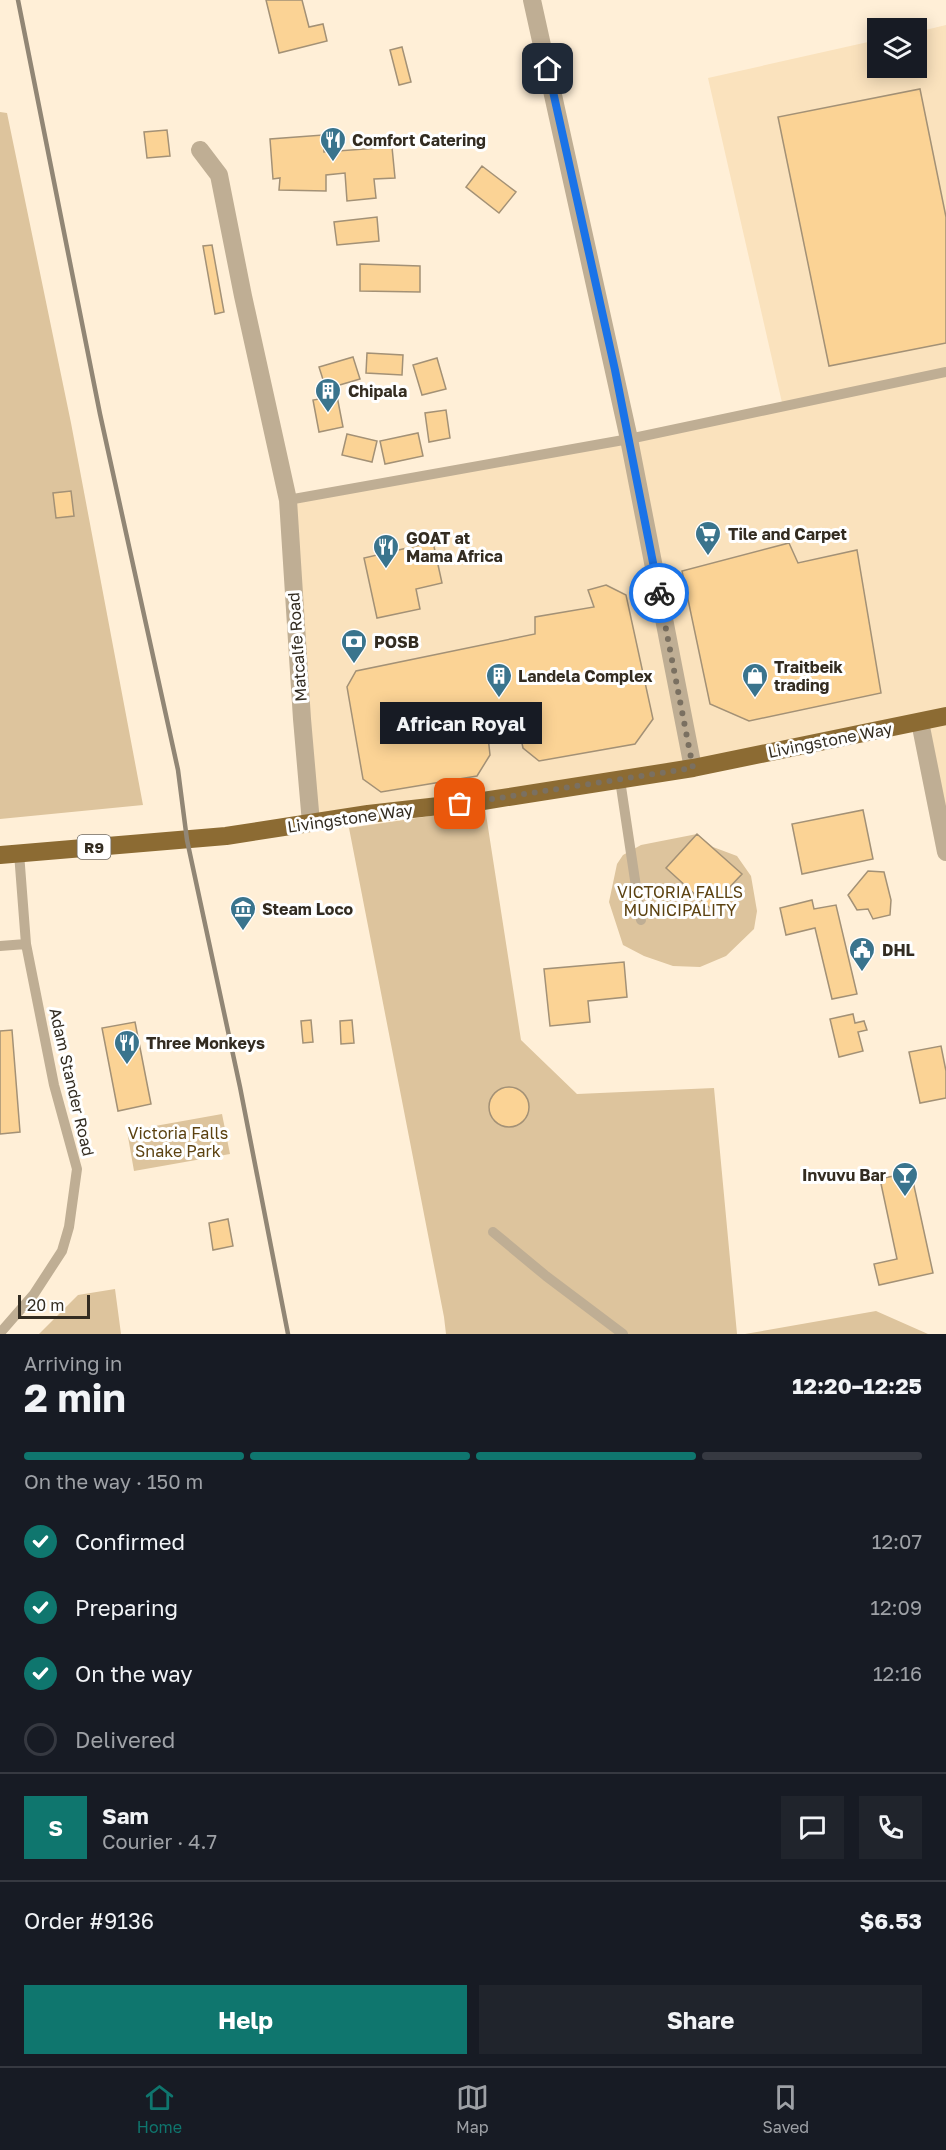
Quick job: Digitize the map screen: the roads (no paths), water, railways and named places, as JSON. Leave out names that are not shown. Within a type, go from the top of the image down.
[{"type":"highway","name":"Livingstone Way","points":[[0,855],[226,836],[368,814],[483,801],[693,768],[946,716]]},
{"type":"street","points":[[532,0],[629,439],[693,768]]},
{"type":"street","name":"Matcalfe Road","points":[[200,150],[219,175],[288,500],[311,824]]},
{"type":"street","points":[[920,722],[946,852]]},
{"type":"lane","points":[[288,500],[629,439],[946,372]]},
{"type":"lane","points":[[620,780],[641,920]]},
{"type":"lane","name":"Adam Stander Road","points":[[0,1333],[34,1294],[62,1251],[69,1227],[77,1169],[54,1085],[26,944],[19,853]]},
{"type":"lane","points":[[0,946],[26,944]]},
{"type":"lane","points":[[493,1232],[546,1276],[623,1334]]},
{"type":"railway","points":[[18,0],[100,414],[178,770],[187,840],[240,1087],[288,1334]]},
{"type":"place","name":"Comfort Catering","points":[[333,163]]},
{"type":"place","name":"Chipala","points":[[328,414]]},
{"type":"place","name":"Tile and Carpet","points":[[708,557]]},
{"type":"place","name":"GOAT at Mama Africa","points":[[386,570]]},
{"type":"place","name":"POSB","points":[[354,665]]},
{"type":"place","name":"Landela Complex","points":[[499,699]]},
{"type":"place","name":"Traitbeik trading","points":[[755,699]]},
{"type":"place","name":"African Royal","points":[[460,804]]},
{"type":"place","name":"Steam Loco","points":[[243,932]]},
{"type":"place","name":"DHL","points":[[862,973]]},
{"type":"place","name":"Three Monkeys","points":[[127,1066]]},
{"type":"place","name":"Invuvu Bar","points":[[905,1198]]},
{"type":"park label","name":"VICTORIA FALLS MUNICIPALITY","points":[[680,901]]},
{"type":"park label","name":"Victoria Falls Snake Park","points":[[178,1142]]}]
